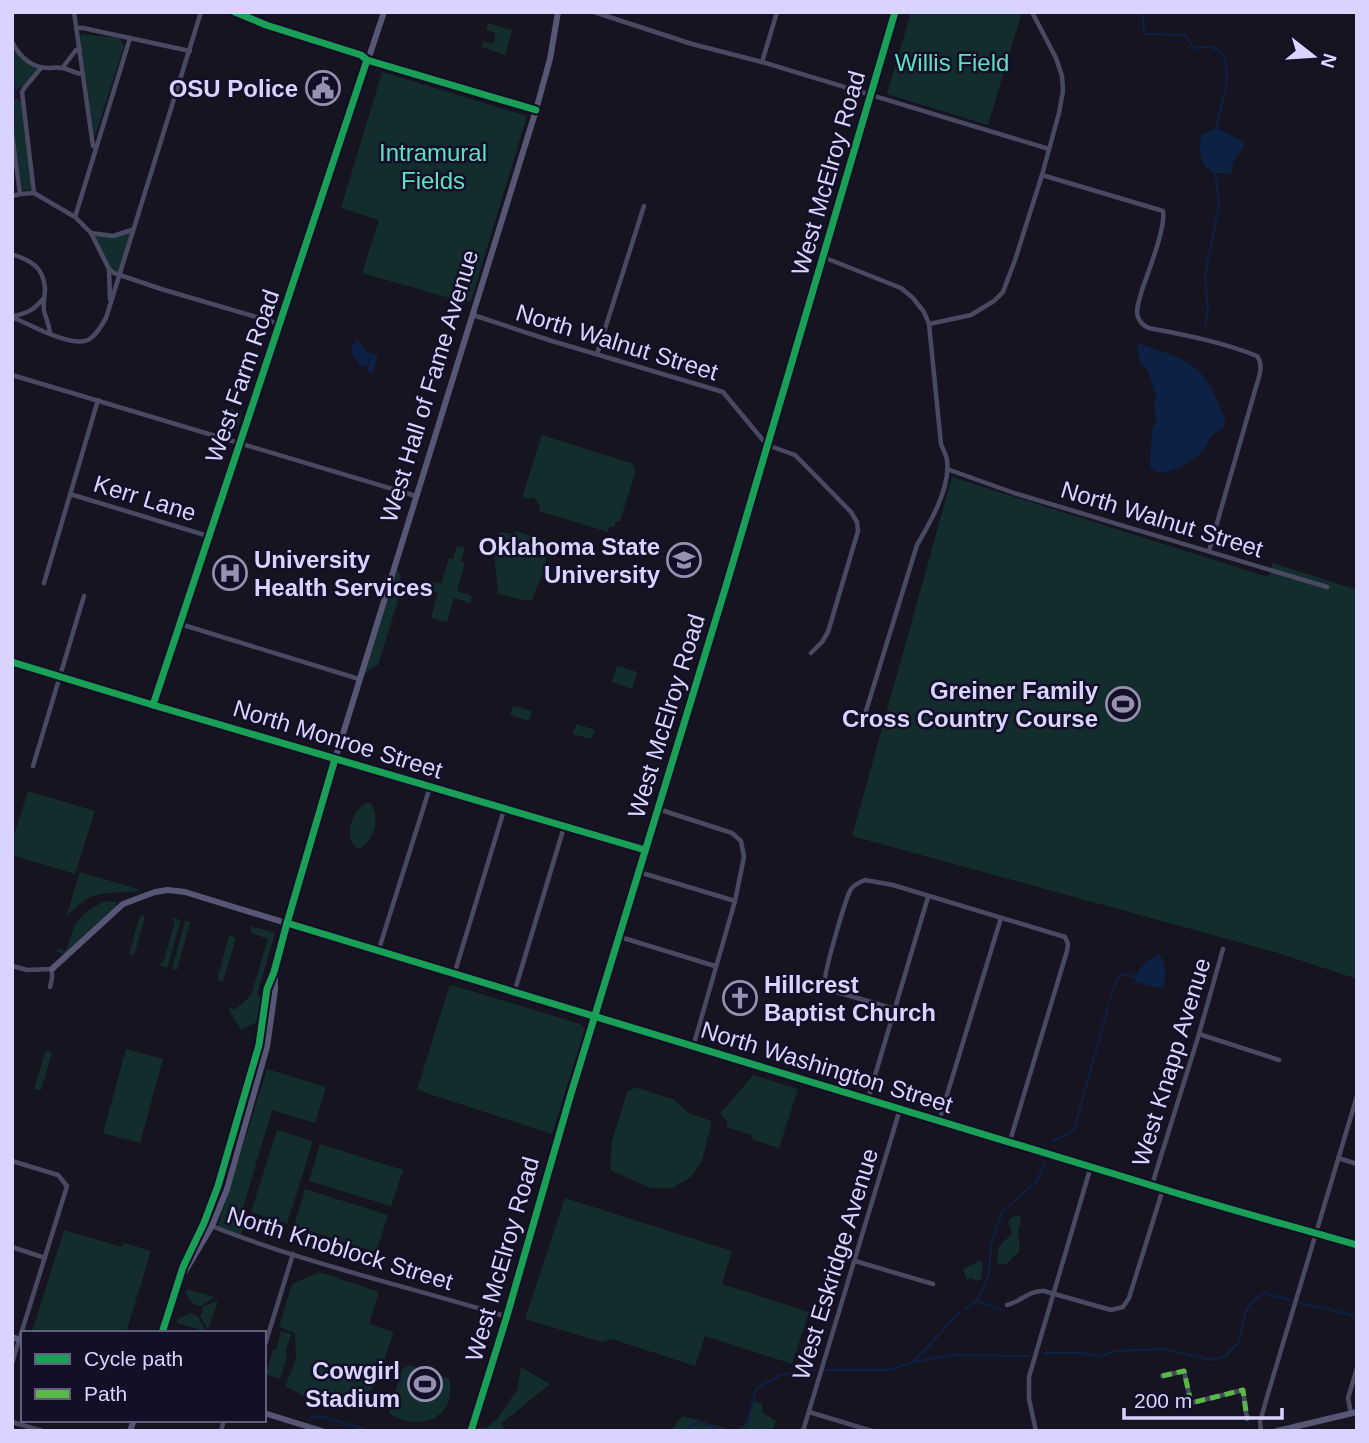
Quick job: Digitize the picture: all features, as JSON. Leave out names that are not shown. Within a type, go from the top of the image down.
[{"type":"street","points":[[74,12],[93,146],[96,148]]},
{"type":"street","points":[[12,316],[62,338],[79,342],[86,341],[100,329],[201,12]]},
{"type":"street","points":[[235,12],[266,25],[361,55],[368,60],[536,110]]},
{"type":"street","name":"West Farm Road","points":[[153,705],[384,12]]},
{"type":"street","name":"West Hall of Fame Avenue","points":[[163,1331],[178,1283],[188,1269],[208,1225],[260,1045],[267,989],[359,679],[536,110],[550,59],[558,12]]},
{"type":"street","points":[[594,12],[692,44],[762,62],[1049,149]]},
{"type":"street","points":[[762,62],[778,12]]},
{"type":"street","name":"West McElroy Road","points":[[471,1431],[672,766],[895,12]]},
{"type":"street","points":[[929,324],[971,315],[994,301],[1003,292],[1016,260],[1042,175],[1063,92],[1062,76],[1056,58],[1032,12]]},
{"type":"street","points":[[76,28],[190,51]]},
{"type":"street","points":[[75,217],[130,38]]},
{"type":"street","points":[[12,41],[30,64],[83,74]]},
{"type":"street","points":[[62,68],[76,50],[79,50]]},
{"type":"street","points":[[34,193],[19,93],[41,68]]},
{"type":"street","points":[[12,133],[20,194]]},
{"type":"street","points":[[1042,175],[1163,211],[1160,234],[1138,305],[1138,319],[1143,326],[1149,328],[1222,344],[1260,359],[1261,370],[1209,551]]},
{"type":"street","points":[[12,196],[34,193],[75,217],[90,233],[109,269],[110,303]]},
{"type":"street","points":[[597,355],[644,206]]},
{"type":"street","points":[[90,233],[113,236],[132,230]]},
{"type":"street","points":[[12,254],[41,270],[45,289],[44,311],[50,333]]},
{"type":"street","points":[[823,257],[901,288],[924,312],[929,324],[941,444],[947,460],[942,495],[917,545],[866,711]]},
{"type":"street","points":[[109,269],[161,289],[281,324]]},
{"type":"street","points":[[12,316],[27,313],[44,298]]},
{"type":"street","name":"North Walnut Street","points":[[471,315],[723,392],[767,445],[795,455],[850,512],[857,522],[858,531],[826,638],[811,653]]},
{"type":"street","points":[[12,375],[416,496]]},
{"type":"street","points":[[44,583],[98,400]]},
{"type":"street","name":"North Walnut Street","points":[[947,469],[1014,493],[1327,586]]},
{"type":"street","name":"Kerr Lane","points":[[70,494],[208,536]]},
{"type":"street","points":[[33,766],[84,596]]},
{"type":"street","points":[[180,624],[359,679]]},
{"type":"street","name":"North Monroe Street","points":[[16,663],[645,850]]},
{"type":"street","points":[[378,952],[430,786]]},
{"type":"street","points":[[657,809],[732,833],[741,841],[743,849],[744,857],[735,901],[693,1047]]},
{"type":"street","points":[[454,975],[504,810]]},
{"type":"street","points":[[514,993],[564,827]]},
{"type":"street","points":[[639,872],[735,901]]},
{"type":"street","points":[[895,1009],[833,991],[824,980],[827,962],[852,888],[865,880],[874,880],[1061,935],[1067,941],[1063,964],[1010,1141]]},
{"type":"street","name":"North Washington Street","points":[[52,969],[123,904],[155,892],[186,891],[595,1018],[1357,1245]]},
{"type":"street","points":[[868,1099],[928,897]]},
{"type":"street","points":[[939,1121],[1001,918]]},
{"type":"street","points":[[620,937],[715,966]]},
{"type":"street","name":"West Knapp Avenue","points":[[1152,1185],[1223,949]]},
{"type":"street","points":[[12,966],[27,970],[52,969],[50,987]]},
{"type":"street","points":[[1199,1034],[1279,1060]]},
{"type":"street","points":[[1261,1431],[1260,1422],[1357,1096]]},
{"type":"street","name":"West Eskridge Avenue","points":[[803,1431],[901,1108]]},
{"type":"street","points":[[1338,1158],[1357,1164]]},
{"type":"street","points":[[12,1161],[58,1175],[67,1186],[12,1363]]},
{"type":"street","points":[[1036,1431],[1029,1399],[1029,1377],[1091,1166]]},
{"type":"street","name":"West Knapp Avenue","points":[[1054,1294],[1111,1310],[1123,1307],[1130,1294],[1163,1189]]},
{"type":"street","name":"North Knoblock Street","points":[[208,1225],[293,1254],[506,1318]]},
{"type":"street","points":[[12,1248],[45,1258]]},
{"type":"street","points":[[266,1342],[293,1254]]},
{"type":"street","points":[[855,1261],[933,1284]]},
{"type":"street","points":[[1007,1305],[1033,1292],[1054,1294]]},
{"type":"street","points":[[1277,1431],[1354,1412],[1348,1398],[1357,1368]]},
{"type":"street","points":[[1162,1376],[1184,1371],[1191,1403],[1243,1390],[1247,1419]]},
{"type":"street","points":[[808,1412],[872,1431]]},
{"type":"street","points":[[266,1414],[322,1431]]},
{"type":"street","points":[[12,1422],[42,1431]]},
{"type":"green space","name":"Willis Field","points":[[911,12],[1022,12],[988,125],[887,94]]},
{"type":"green space","points":[[488,23],[512,30],[505,55],[481,47],[483,41],[492,44],[495,40],[495,33],[486,29]]},
{"type":"green space","points":[[81,34],[119,38],[124,46],[94,135],[80,39]]},
{"type":"green space","points":[[12,49],[38,68],[24,85],[13,91]]},
{"type":"green space","name":"Intramural Fields","points":[[382,72],[527,116],[471,301],[464,302],[362,273],[379,220],[341,208]]},
{"type":"green space","points":[[17,98],[21,102],[32,187],[29,191],[22,189],[12,117],[12,100]]},
{"type":"green space","points":[[132,230],[119,275],[114,273],[91,233],[103,236]]},
{"type":"green space","points":[[231,408],[242,412],[238,427],[226,424]]},
{"type":"green space","points":[[542,435],[634,464],[633,468],[636,470],[620,521],[616,521],[614,527],[609,527],[608,532],[539,511],[540,507],[534,497],[522,497]]},
{"type":"green space","name":"Greiner Family Cross Country Course","points":[[952,477],[1268,577],[1273,563],[1357,590],[1357,979],[1275,952],[852,836]]},
{"type":"green space","points":[[516,531],[544,540],[548,546],[545,571],[533,599],[529,601],[498,594],[494,553],[499,532],[515,534]]},
{"type":"green space","points":[[457,546],[465,548],[461,561],[465,563],[457,591],[472,596],[470,603],[454,598],[447,622],[431,618],[438,593],[426,590],[429,581],[441,584],[449,558],[453,559]]},
{"type":"green space","points":[[394,567],[401,575],[397,604],[378,665],[359,679]]},
{"type":"green space","points":[[617,666],[637,672],[632,689],[612,682]]},
{"type":"green space","points":[[513,706],[532,711],[529,721],[510,715]]},
{"type":"green space","points":[[576,724],[595,730],[591,739],[573,734]]},
{"type":"green space","points":[[28,791],[95,811],[75,874],[12,855],[12,842]]},
{"type":"green space","points":[[366,803],[371,803],[374,809],[374,829],[368,841],[358,849],[351,839],[351,825],[357,812]]},
{"type":"green space","points":[[80,872],[141,890],[95,895],[66,917]]},
{"type":"green space","points":[[106,901],[117,902],[115,907],[64,954],[57,952],[58,949],[66,951],[79,920],[89,910]]},
{"type":"green space","points":[[142,915],[145,917],[134,956],[129,954]]},
{"type":"green space","points":[[171,919],[181,920],[167,968],[158,964],[163,963],[175,922]]},
{"type":"green space","points":[[185,921],[190,922],[177,970],[172,969]]},
{"type":"green space","points":[[251,926],[275,933],[257,995],[261,997],[261,1001],[257,1022],[241,1030],[229,1010],[231,1007],[235,1010],[251,995],[268,939],[251,933]]},
{"type":"green space","points":[[229,935],[236,938],[223,982],[217,980]]},
{"type":"green space","points":[[452,985],[580,1024],[585,1029],[552,1134],[417,1090],[449,987]]},
{"type":"green space","points":[[126,1049],[163,1059],[140,1143],[103,1133]]},
{"type":"green space","points":[[46,1050],[52,1053],[41,1090],[34,1089]]},
{"type":"green space","points":[[267,1069],[326,1087],[315,1123],[272,1110],[241,1215],[245,1222],[240,1237],[217,1228]]},
{"type":"green space","points":[[753,1075],[798,1089],[779,1148],[751,1139],[752,1135],[726,1127],[728,1122],[720,1114]]},
{"type":"green space","points":[[635,1087],[675,1100],[688,1113],[712,1121],[702,1161],[691,1177],[672,1188],[650,1188],[610,1170],[612,1141],[627,1092]]},
{"type":"green space","points":[[277,1130],[313,1141],[287,1224],[251,1212]]},
{"type":"green space","points":[[320,1144],[403,1170],[391,1206],[309,1181]]},
{"type":"green space","points":[[305,1189],[388,1215],[376,1252],[294,1226]]},
{"type":"green space","points":[[565,1198],[732,1251],[722,1284],[809,1312],[792,1364],[705,1336],[695,1366],[612,1339],[601,1342],[525,1319]]},
{"type":"green space","points":[[1016,1215],[1020,1216],[1021,1222],[1018,1232],[1019,1252],[1003,1265],[997,1260],[999,1249],[1011,1235],[1008,1222]]},
{"type":"green space","points":[[64,1230],[122,1247],[124,1243],[151,1251],[127,1331],[32,1331]]},
{"type":"green space","points":[[979,1260],[983,1263],[981,1280],[967,1280],[964,1268]]},
{"type":"green space","points":[[319,1272],[379,1292],[369,1324],[394,1332],[375,1386],[357,1400],[346,1404],[319,1404],[285,1386],[296,1360],[295,1333],[279,1327],[292,1284]]},
{"type":"green space","points":[[187,1289],[215,1297],[201,1306],[193,1304],[186,1293]]},
{"type":"green space","points":[[218,1300],[208,1330],[200,1316],[202,1307]]},
{"type":"green space","points":[[190,1313],[198,1316],[205,1331],[177,1323],[177,1320]]},
{"type":"green space","points":[[281,1331],[291,1334],[280,1379],[266,1374]]},
{"type":"green space","points":[[408,1365],[450,1379],[448,1404],[441,1413],[427,1421],[411,1422],[389,1413],[402,1370]]},
{"type":"green space","points":[[521,1367],[550,1384],[502,1423],[505,1431],[477,1431],[497,1419],[517,1390]]},
{"type":"green space","points":[[754,1401],[762,1404],[762,1412],[776,1421],[773,1431],[734,1431],[745,1423]]},
{"type":"green space","points":[[683,1416],[734,1431],[670,1431]]},
{"type":"water","points":[[1216,128],[1239,139],[1245,145],[1233,162],[1231,174],[1213,172],[1203,161],[1200,151],[1201,135]]},
{"type":"water","points":[[357,340],[367,352],[378,355],[373,373],[367,371],[370,359],[367,365],[360,366],[351,354],[352,346]]},
{"type":"water","points":[[1139,344],[1175,356],[1195,368],[1209,384],[1225,419],[1224,427],[1212,436],[1191,461],[1163,473],[1155,472],[1150,465],[1156,396],[1148,370],[1140,362],[1137,346]]},
{"type":"water","points":[[1159,954],[1165,971],[1163,989],[1136,982],[1135,977],[1142,967]]},
{"type":"waterway","points":[[1143,12],[1144,34],[1185,35],[1194,48],[1211,47],[1222,52],[1227,81],[1216,128]]},
{"type":"waterway","points":[[12,66],[16,94]]},
{"type":"waterway","points":[[1205,327],[1208,311],[1205,276],[1219,206],[1215,172]]},
{"type":"waterway","points":[[1111,997],[1116,980],[1124,974],[1135,977]]},
{"type":"waterway","points":[[1053,1141],[1074,1130],[1109,1004]]},
{"type":"waterway","points":[[977,1301],[989,1275],[991,1245],[1002,1212],[1037,1181],[1045,1162]]},
{"type":"waterway","points":[[1043,1353],[1100,1356],[1116,1351],[1164,1349],[1211,1360],[1226,1356],[1239,1341],[1245,1314],[1251,1303],[1263,1293],[1291,1300]]},
{"type":"waterway","points":[[964,1309],[977,1301],[1001,1309]]},
{"type":"waterway","points":[[1300,1303],[1357,1316]]},
{"type":"waterway","points":[[915,1360],[959,1313]]},
{"type":"waterway","points":[[826,1370],[889,1370],[913,1362],[951,1355],[1029,1356]]},
{"type":"waterway","points":[[743,1431],[756,1389],[784,1375],[816,1370]]},
{"type":"waterway","points":[[309,1420],[320,1416],[371,1431]]},
{"type":"waterway","points":[[689,1431],[690,1426],[701,1422],[722,1431]]},
{"type":"marked path","points":[[1162,1376],[1184,1371],[1191,1403],[1243,1390],[1247,1419]]},
{"type":"cycle path","points":[[235,12],[266,25],[361,55],[367,60],[536,110]]},
{"type":"cycle path","points":[[471,1431],[726,586],[895,12]]},
{"type":"cycle path","points":[[153,705],[367,60]]},
{"type":"cycle path","points":[[12,662],[645,850]]},
{"type":"cycle path","points":[[163,1331],[183,1267],[218,1186],[259,1045],[267,989],[335,759]]},
{"type":"cycle path","points":[[287,923],[1357,1245]]},
{"type":"place","name":"OSU Police","points":[[323,88]]},
{"type":"place","name":"Oklahoma State University","points":[[684,560]]},
{"type":"place","name":"University Health Services","points":[[230,573]]},
{"type":"place","name":"Greiner Family Cross Country Course","points":[[1123,704]]},
{"type":"place","name":"Hillcrest Baptist Church","points":[[740,998]]},
{"type":"place","name":"Cowgirl Stadium","points":[[425,1384]]}]
